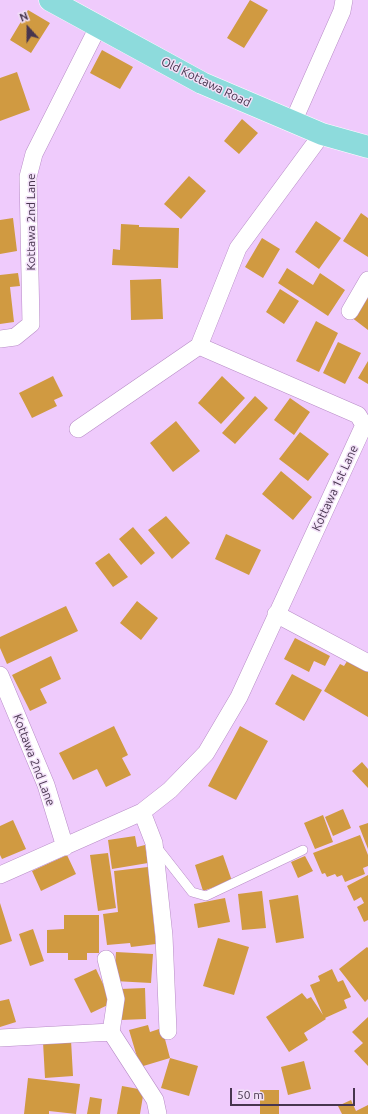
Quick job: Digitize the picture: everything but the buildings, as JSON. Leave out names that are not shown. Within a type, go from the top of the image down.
[{"type":"main road","name":"Old Kottawa Road","points":[[50,0],[202,83],[322,134],[368,147]]},
{"type":"street","points":[[293,122],[342,11],[344,0]]},
{"type":"street","name":"Kottawa 2nd Lane","points":[[0,340],[15,337],[31,324],[28,178],[34,154],[98,27]]},
{"type":"street","points":[[78,429],[199,346],[238,248],[322,134]]},
{"type":"street","points":[[350,311],[368,280]]},
{"type":"street","name":"Kottawa 1st Lane","points":[[0,875],[142,812],[170,790],[206,753],[239,697],[364,425],[358,415],[199,346]]},
{"type":"street","points":[[276,614],[368,663]]},
{"type":"street","name":"Kottawa 2nd Lane","points":[[0,675],[46,786],[65,847]]},
{"type":"street","points":[[142,812],[154,843],[164,936],[168,1031]]},
{"type":"street","points":[[106,960],[116,999],[111,1032],[155,1100],[158,1114]]},
{"type":"street","points":[[0,1038],[111,1032]]},
{"type":"lane","points":[[154,843],[192,892],[206,896],[303,850]]}]
